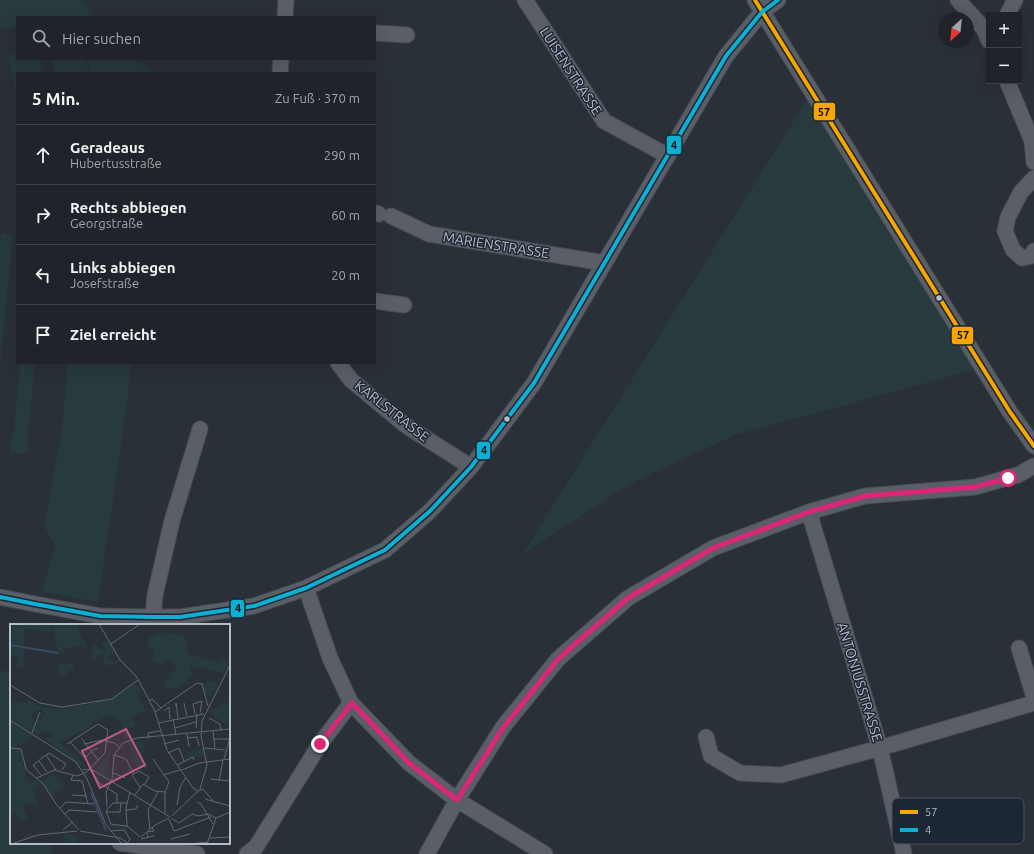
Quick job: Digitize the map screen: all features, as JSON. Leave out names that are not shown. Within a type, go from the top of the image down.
[{"type":"street","points":[[284,16],[286,0]]},
{"type":"street","name":"LUISENSTRASSE","points":[[525,0],[604,121],[668,156]]},
{"type":"street","points":[[0,596],[100,616],[154,617],[178,621],[254,606],[306,588],[385,550],[430,511],[471,467],[534,383],[726,56],[758,6],[778,0]]},
{"type":"street","points":[[958,0],[986,31]]},
{"type":"street","points":[[1009,12],[1015,0]]},
{"type":"street","points":[[758,6],[1010,412],[1034,446]]},
{"type":"street","points":[[376,34],[407,35]]},
{"type":"street","points":[[280,72],[281,60]]},
{"type":"street","points":[[1008,84],[1032,141],[1034,162]]},
{"type":"street","points":[[1034,178],[1021,192],[1008,217],[1005,231],[1013,250],[1022,258],[1032,256],[1034,251]]},
{"type":"street","name":"MARIENSTRASSE","points":[[382,214],[429,234],[604,263]]},
{"type":"street","points":[[376,301],[404,305]]},
{"type":"street","name":"KARLSTRASSE","points":[[339,364],[351,380],[405,425],[471,467]]},
{"type":"street","points":[[154,617],[155,595],[172,521],[200,429]]},
{"type":"street","points":[[427,854],[457,800],[503,728],[558,659],[628,598],[713,548],[809,512],[865,496],[975,487],[1018,475],[1034,466]]},
{"type":"street","name":"ANTONIUSSTRASSE","points":[[809,512],[880,748],[892,801]]},
{"type":"street","points":[[306,588],[330,658],[352,703],[409,763],[457,800],[545,854]]},
{"type":"street","points":[[1019,648],[1034,697]]},
{"type":"street","points":[[247,854],[256,847],[320,744],[352,703]]},
{"type":"street","points":[[706,737],[711,756],[740,773],[781,775],[1034,703]]},
{"type":"street","points":[[127,844],[197,854]]},
{"type":"street","name":"ANTONIUSSTRASSE","points":[[902,844],[904,854]]},
{"type":"green space","points":[[0,0],[82,0],[94,16],[16,16],[16,27],[0,29]]},
{"type":"green space","points":[[16,54],[16,60],[39,60],[42,72],[16,72],[16,92],[8,56]]},
{"type":"green space","points":[[52,60],[85,60],[90,72],[56,72]]},
{"type":"green space","points":[[87,60],[133,60],[157,72],[92,72]]},
{"type":"green space","points":[[807,100],[977,369],[735,435],[630,484],[522,555]]},
{"type":"green space","points":[[1,234],[13,235],[0,366],[0,247]]},
{"type":"green space","points":[[20,364],[35,364],[27,454],[10,453],[12,432],[14,432]]},
{"type":"green space","points":[[67,364],[131,364],[128,396],[98,602],[42,592],[55,545],[44,526],[61,436]]},
{"type":"green space","points":[[10,668],[10,844],[53,844],[52,854],[0,854],[0,673]]},
{"type":"transit line","name":"57","points":[[755,0],[1010,412],[1034,446]]},
{"type":"transit line","name":"4","points":[[0,597],[100,616],[180,617],[254,606],[306,588],[385,550],[430,511],[471,467],[534,383],[726,56],[762,12],[778,0]]},
{"type":"route","points":[[320,744],[352,703],[409,763],[457,800],[503,728],[558,659],[628,598],[713,548],[809,512],[865,496],[975,487],[1008,478]]}]
